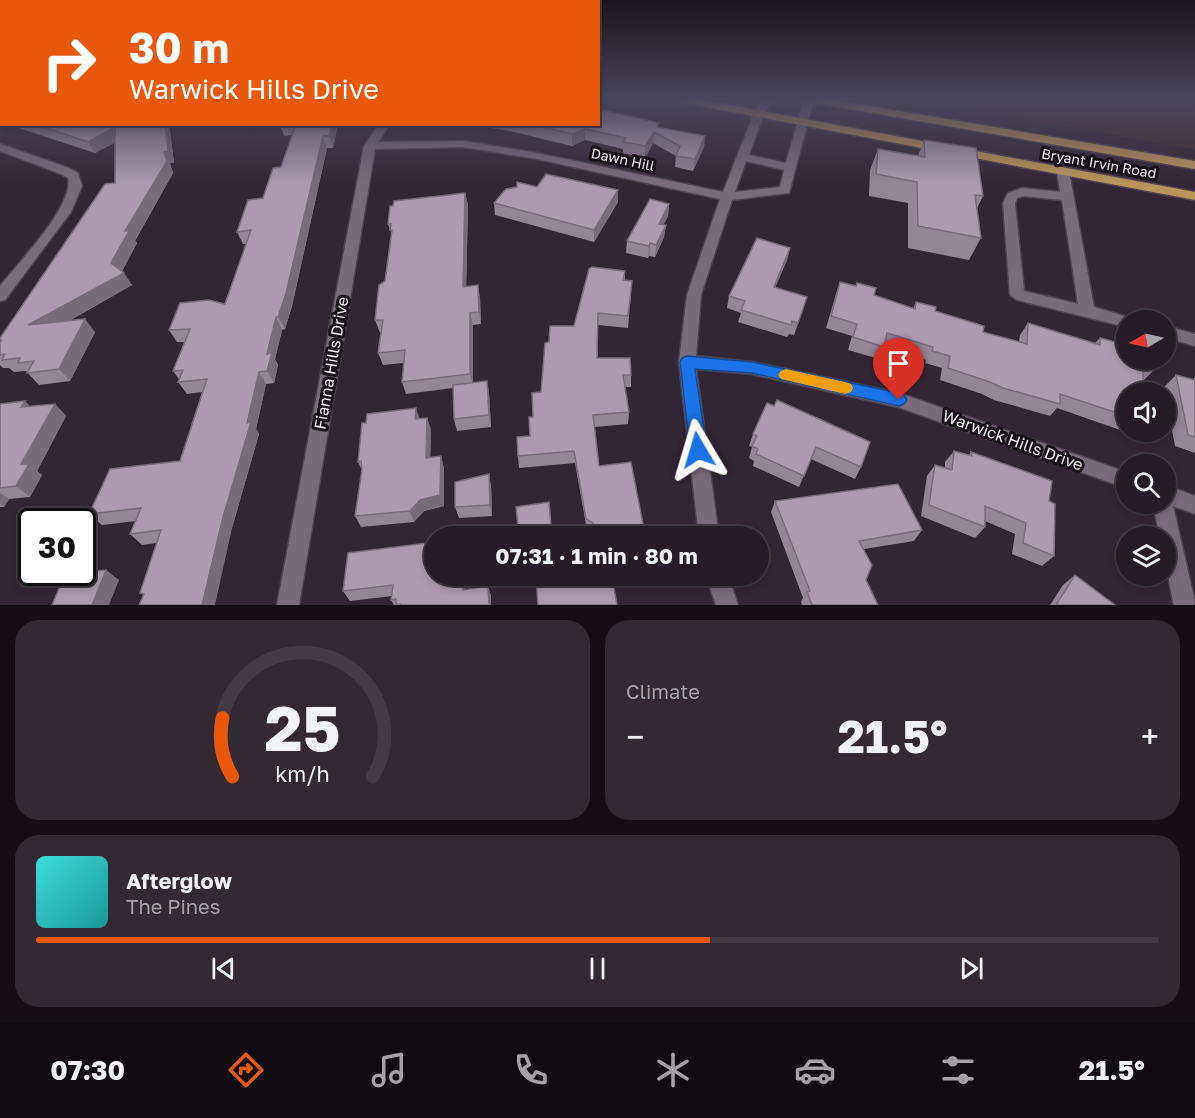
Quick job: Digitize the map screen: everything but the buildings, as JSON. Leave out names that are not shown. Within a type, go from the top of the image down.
[{"type":"main road","name":"Bryant Irvin Road","points":[[835,127],[1195,196]]},
{"type":"main road","name":"Bryant Irvin Road","points":[[974,127],[1195,165]]},
{"type":"street","name":"Fianna Hills Drive","points":[[288,605],[370,146],[383,127]]},
{"type":"street","points":[[708,526],[687,362],[694,295],[754,127]]},
{"type":"street","points":[[742,157],[791,168],[801,127]]},
{"type":"street","name":"Dawn Hill","points":[[370,146],[463,144],[537,156],[727,197],[785,190],[791,168]]},
{"type":"street","points":[[0,147],[65,171],[74,176],[76,186],[65,212],[0,296]]},
{"type":"street","points":[[1063,171],[1087,311]]},
{"type":"street","points":[[1067,197],[1022,192],[1012,196],[1010,203],[1017,295],[1116,319]]},
{"type":"street","points":[[1176,335],[1195,340]]},
{"type":"street","name":"Warwick Hills Drive","points":[[687,362],[752,368],[899,400],[1116,476]]},
{"type":"street","points":[[1176,498],[1195,505]]},
{"type":"street","points":[[1166,514],[1184,602]]},
{"type":"street","points":[[720,586],[727,605]]},
{"type":"shaded area","points":[[1070,127],[1195,127],[1195,149]]},
{"type":"slow traffic","points":[[786,375],[845,388]]},
{"type":"route","points":[[698,450],[687,362],[752,368],[899,400]]}]
